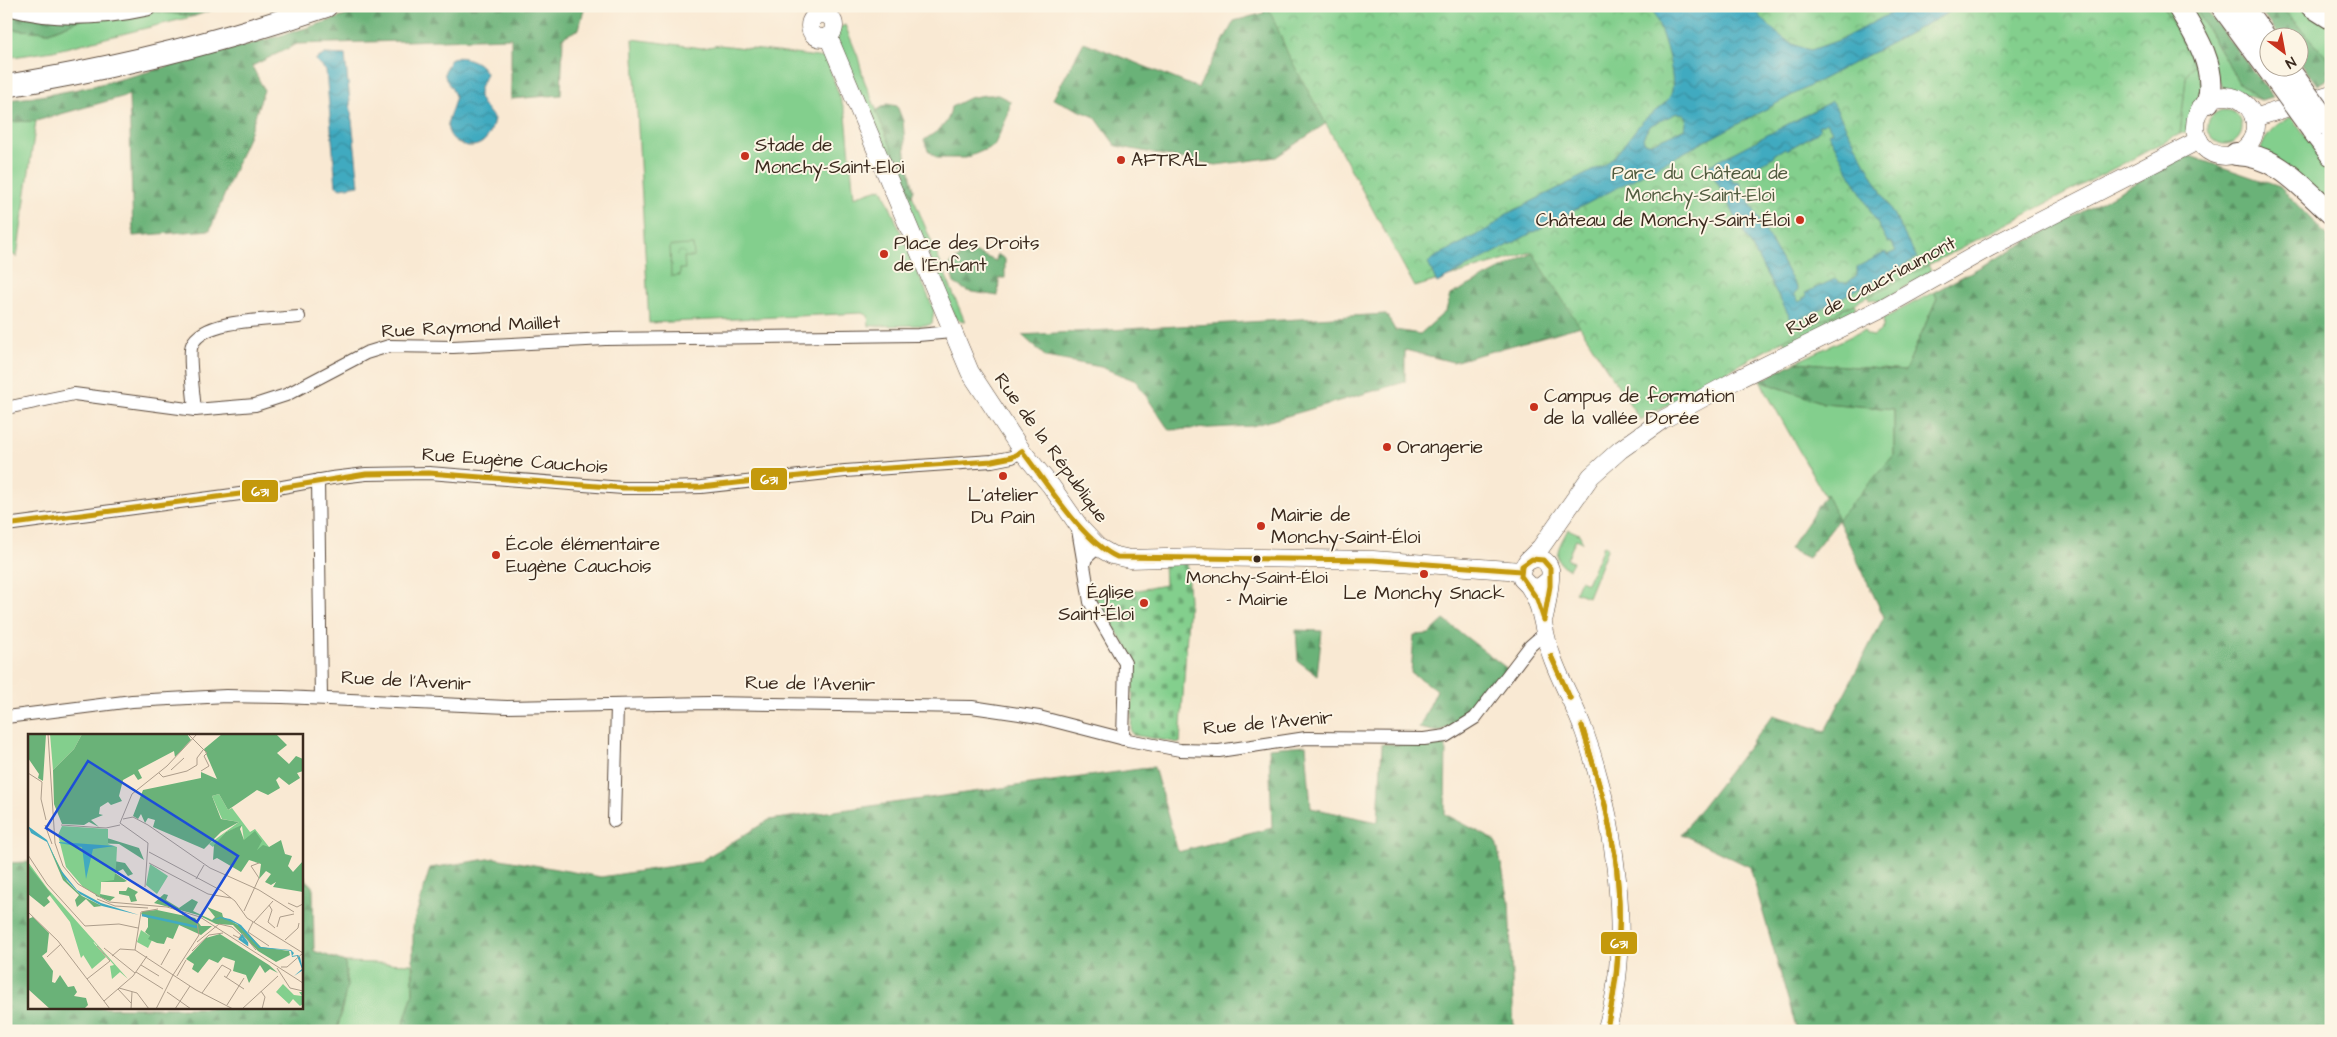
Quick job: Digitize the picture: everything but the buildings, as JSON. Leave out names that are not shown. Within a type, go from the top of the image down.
[{"type":"highway","points":[[6,70],[149,42],[279,6]]},
{"type":"highway","points":[[6,86],[160,55],[264,27],[326,6]]},
{"type":"highway","points":[[2178,6],[2205,58],[2211,84],[2208,102]]},
{"type":"highway","points":[[2222,6],[2260,47]]},
{"type":"highway","points":[[2242,6],[2260,30]]},
{"type":"highway","points":[[2312,6],[2331,18]]},
{"type":"highway","points":[[2288,78],[2322,128],[2331,154]]},
{"type":"highway","points":[[2236,154],[2262,158],[2277,165],[2331,214]]},
{"type":"main road","points":[[10,6],[47,14],[72,15],[105,13],[147,6]]},
{"type":"street","name":"Rue de la République","points":[[818,10],[811,22],[812,32],[821,38],[828,36],[970,372],[1022,451],[1077,524],[1098,547],[1112,555],[1130,559],[1198,557],[1372,560],[1526,573]]},
{"type":"street","points":[[2254,118],[2331,94]]},
{"type":"street","points":[[2220,97],[2237,99],[2248,107],[2254,118],[2255,127],[2252,140],[2247,147],[2236,154],[2227,156],[2214,154],[2207,150],[2199,140],[2196,132],[2196,119],[2202,108],[2208,102],[2220,97]]},
{"type":"street","name":"Rue de Caucriaumont","points":[[1578,490],[1620,450],[1686,406],[1882,308],[2005,239],[2199,140]]},
{"type":"street","points":[[195,410],[191,346],[199,333],[218,326],[299,317]]},
{"type":"street","name":"Rue Raymond Maillet","points":[[6,408],[53,397],[79,394],[195,410],[247,407],[269,402],[299,389],[366,353],[389,346],[453,347],[605,339],[918,335],[952,332]]},
{"type":"street","name":"Rue Eugène Cauchois","points":[[6,525],[255,492],[347,476],[418,472],[623,488],[684,488],[844,471],[992,461],[1012,457],[1022,451]]},
{"type":"street","points":[[318,480],[321,698]]},
{"type":"street","points":[[1526,573],[1578,490]]},
{"type":"street","points":[[1578,490],[1551,551],[1544,620],[1546,638],[1554,664],[1584,732],[1611,838],[1619,910],[1620,954],[1616,996],[1606,1031]]},
{"type":"street","points":[[1077,524],[1090,602],[1125,663],[1123,739]]},
{"type":"street","points":[[1084,565],[1089,554],[1098,547]]},
{"type":"street","points":[[1526,573],[1540,559],[1549,573]]},
{"type":"street","points":[[1526,573],[1541,587],[1549,573]]},
{"type":"street","points":[[1526,573],[1544,620]]},
{"type":"street","name":"Rue de l'Avenir","points":[[6,717],[169,698],[248,696],[494,707],[710,703],[972,707],[1039,717],[1123,739],[1180,750],[1210,751],[1306,738],[1424,739],[1446,736],[1475,718],[1530,646],[1538,639],[1546,638]]},
{"type":"street","points":[[614,820],[617,705]]},
{"type":"green space","points":[[6,6],[223,6],[195,16],[112,7],[49,32],[6,29]]},
{"type":"green space","points":[[374,6],[585,6],[579,29],[563,37],[561,95],[511,99],[511,38],[297,44],[252,66],[264,90],[248,137],[210,230],[133,236],[129,95],[36,121],[6,122],[6,100],[51,94],[118,80],[279,36]]},
{"type":"green space","points":[[1262,6],[1582,6],[1355,104],[1276,157],[1216,165],[1116,146],[1095,117],[1053,99],[1084,42],[1198,88],[1234,21],[1264,13]]},
{"type":"green space","name":"Parc du Château de Monchy-Saint-Eloi","points":[[1268,6],[2163,6],[2194,63],[2186,77],[2180,134],[1784,340],[1640,420],[1532,252],[1415,287],[1288,54]]},
{"type":"green space","points":[[2163,6],[2170,6],[2187,39],[2203,86],[2186,132],[2180,134],[2186,77],[2194,63]]},
{"type":"green space","points":[[2185,6],[2194,6],[2239,83],[2261,100],[2222,87]]},
{"type":"green space","points":[[2194,6],[2203,6],[2273,97],[2261,100],[2239,83]]},
{"type":"green space","points":[[2256,6],[2280,6],[2300,28],[2273,28]]},
{"type":"green space","points":[[2280,6],[2301,6],[2331,25],[2331,62],[2310,39],[2310,28],[2300,28]]},
{"type":"green space","points":[[112,7],[195,16],[53,51],[6,58],[6,29],[49,32]]},
{"type":"green space","points":[[845,25],[858,57],[864,80],[965,322],[955,318],[835,37],[837,29]]},
{"type":"green space","name":"Stade de Monchy-Saint-Eloi","points":[[633,39],[702,48],[720,45],[826,58],[846,115],[854,197],[882,188],[934,310],[932,323],[929,325],[869,326],[868,316],[862,313],[649,323]]},
{"type":"green space","points":[[2310,39],[2331,62],[2331,77],[2317,85],[2310,76]]},
{"type":"green space","points":[[998,95],[1010,101],[1008,115],[994,146],[966,158],[937,158],[928,150],[924,140],[946,123],[951,107],[969,98]]},
{"type":"green space","points":[[887,104],[897,106],[903,121],[906,155],[914,190],[912,196],[876,111]]},
{"type":"green space","points":[[2225,110],[2232,111],[2237,115],[2241,120],[2241,134],[2237,139],[2232,143],[2225,144],[2218,143],[2213,139],[2209,134],[2208,127],[2209,120],[2213,115],[2218,111]]},
{"type":"green space","points":[[2291,117],[2331,171],[2331,208],[2261,149],[2272,130]]},
{"type":"green space","points":[[36,121],[17,257],[6,251],[6,122]]},
{"type":"green space","points":[[2187,155],[2280,187],[2331,240],[2331,1031],[1797,1031],[1750,867],[1681,834],[1773,715],[1825,731],[1884,617],[1838,520],[1808,558],[1789,549],[1826,494],[1838,519],[1894,455],[1894,409],[1824,403],[1760,381],[1796,362],[1905,371],[1937,298],[1934,292]]},
{"type":"green space","points":[[1693,172],[1784,340],[1640,420],[1659,373],[1588,324],[1453,362],[1405,350],[1405,382],[1252,426],[1169,430],[1136,381],[1101,367],[1046,357],[1022,335],[1386,314],[1395,330],[1420,334],[1446,311],[1450,295]]},
{"type":"green space","points":[[693,245],[694,257],[684,257],[685,269],[680,269],[680,276],[671,276],[670,246]]},
{"type":"green space","points":[[969,250],[996,261],[997,254],[1005,259],[1005,278],[999,278],[998,296],[967,291],[954,283],[949,265]]},
{"type":"green space","points":[[1928,265],[1932,272],[1879,302],[1875,299],[1869,300],[1868,297]]},
{"type":"green space","points":[[1934,292],[1937,298],[1905,371],[1796,362],[1864,330],[1867,335],[1873,336],[1882,329],[1883,319]]},
{"type":"green space","points":[[1854,304],[1856,307],[1853,310],[1852,316],[1786,348],[1784,340]]},
{"type":"green space","points":[[1760,381],[1824,403],[1894,409],[1894,455],[1838,520]]},
{"type":"green space","points":[[1568,529],[1579,534],[1583,542],[1576,539],[1567,559],[1573,562],[1569,569],[1559,561],[1558,556],[1558,551]]},
{"type":"green space","points":[[1604,545],[1608,547],[1588,597],[1575,592],[1580,580],[1587,583]]},
{"type":"green space","points":[[1187,563],[1189,601],[1180,743],[1133,735],[1131,731],[1134,658],[1095,598],[1165,585],[1164,564]]},
{"type":"green space","points":[[1444,620],[1509,670],[1471,717],[1438,732],[1419,728],[1437,690],[1411,673],[1414,635],[1429,634]]},
{"type":"green space","points":[[1296,630],[1322,631],[1317,675],[1298,661]]},
{"type":"green space","points":[[1382,744],[1446,744],[1445,814],[1496,841],[1509,900],[1514,1031],[401,1031],[413,994],[413,925],[430,868],[495,858],[601,877],[699,862],[769,820],[1154,767],[1178,852],[1272,828],[1269,748],[1306,745],[1311,808],[1378,822]]},
{"type":"green space","points":[[28,862],[28,1010],[302,1010],[302,873],[313,888],[314,951],[345,962],[347,985],[337,1031],[6,1031],[6,863]]},
{"type":"green space","points":[[345,962],[412,964],[413,994],[401,1031],[337,1031],[347,985]]},
{"type":"water","points":[[1651,6],[1752,6],[1778,34],[1793,44],[1811,50],[1842,39],[1904,6],[1961,6],[1437,283],[1428,263],[1433,258],[1492,227],[1505,215],[1606,164],[1641,123],[1666,102],[1672,90],[1671,66]],"holes":[[[1677,113],[1684,114],[1687,118],[1685,128],[1652,143],[1645,143],[1643,138],[1649,126]]]},
{"type":"water","points":[[325,54],[345,55],[359,185],[341,188],[336,186],[326,71],[315,60]]},
{"type":"water","points":[[457,57],[474,61],[486,73],[479,97],[494,119],[487,138],[475,146],[464,145],[454,140],[447,126],[455,96],[446,78],[445,70],[452,58]]},
{"type":"water","points":[[1832,101],[1917,258],[1793,323],[1708,166]],"holes":[[[1827,122],[1832,131],[1828,133],[1888,243],[1891,242],[1896,251],[1887,255],[1886,252],[1857,267],[1857,275],[1847,283],[1838,282],[1835,279],[1805,293],[1807,297],[1799,302],[1794,294],[1798,291],[1738,181],[1734,183],[1730,175],[1738,171],[1744,173],[1775,156],[1775,154],[1785,148],[1787,150],[1817,133],[1820,129],[1818,126]]]},
{"type":"transit line","name":"631","points":[[1022,451],[1065,510],[1090,538],[1117,557],[1373,560],[1521,571]]},
{"type":"transit line","name":"631","points":[[6,525],[255,492],[366,474],[429,473],[623,488],[701,487],[845,471],[992,461],[1012,457],[1022,451]]},
{"type":"transit line","name":"631","points":[[1532,559],[1543,560],[1550,568],[1550,586],[1544,620],[1537,599],[1521,576],[1522,566],[1532,559]]},
{"type":"transit line","name":"631","points":[[1551,656],[1570,698]]},
{"type":"transit line","name":"631","points":[[1551,656],[1570,698]]},
{"type":"transit line","name":"631","points":[[1582,726],[1605,805],[1615,855]]},
{"type":"transit line","name":"631","points":[[1582,726],[1605,805],[1615,855]]},
{"type":"transit line","name":"631","points":[[1606,1031],[1611,1009],[1619,943],[1619,900],[1615,855]]},
{"type":"transit line","name":"631","points":[[1606,1031],[1618,965],[1620,922],[1615,855]]},
{"type":"place","name":"Stade de Monchy-Saint-Eloi","points":[[745,156]]},
{"type":"place","name":"AFTRAL","points":[[1121,160]]},
{"type":"place","name":"Château de Monchy-Saint-Éloi","points":[[1800,220]]},
{"type":"place","name":"Place des Droits de l'Enfant","points":[[884,254]]},
{"type":"place","name":"Campus de formation de la vallée Dorée","points":[[1534,407]]},
{"type":"place","name":"Orangerie","points":[[1387,447]]},
{"type":"place","name":"L'atelier Du Pain","points":[[1003,476]]},
{"type":"place","name":"Mairie de Monchy-Saint-Éloi","points":[[1261,526]]},
{"type":"place","name":"École élémentaire Eugène Cauchois","points":[[496,555]]},
{"type":"place","name":"Monchy-Saint-Éloi – Mairie","points":[[1257,559]]},
{"type":"place","name":"Le Monchy Snack","points":[[1424,574]]},
{"type":"place","name":"Église Saint-Éloi","points":[[1144,603]]}]
